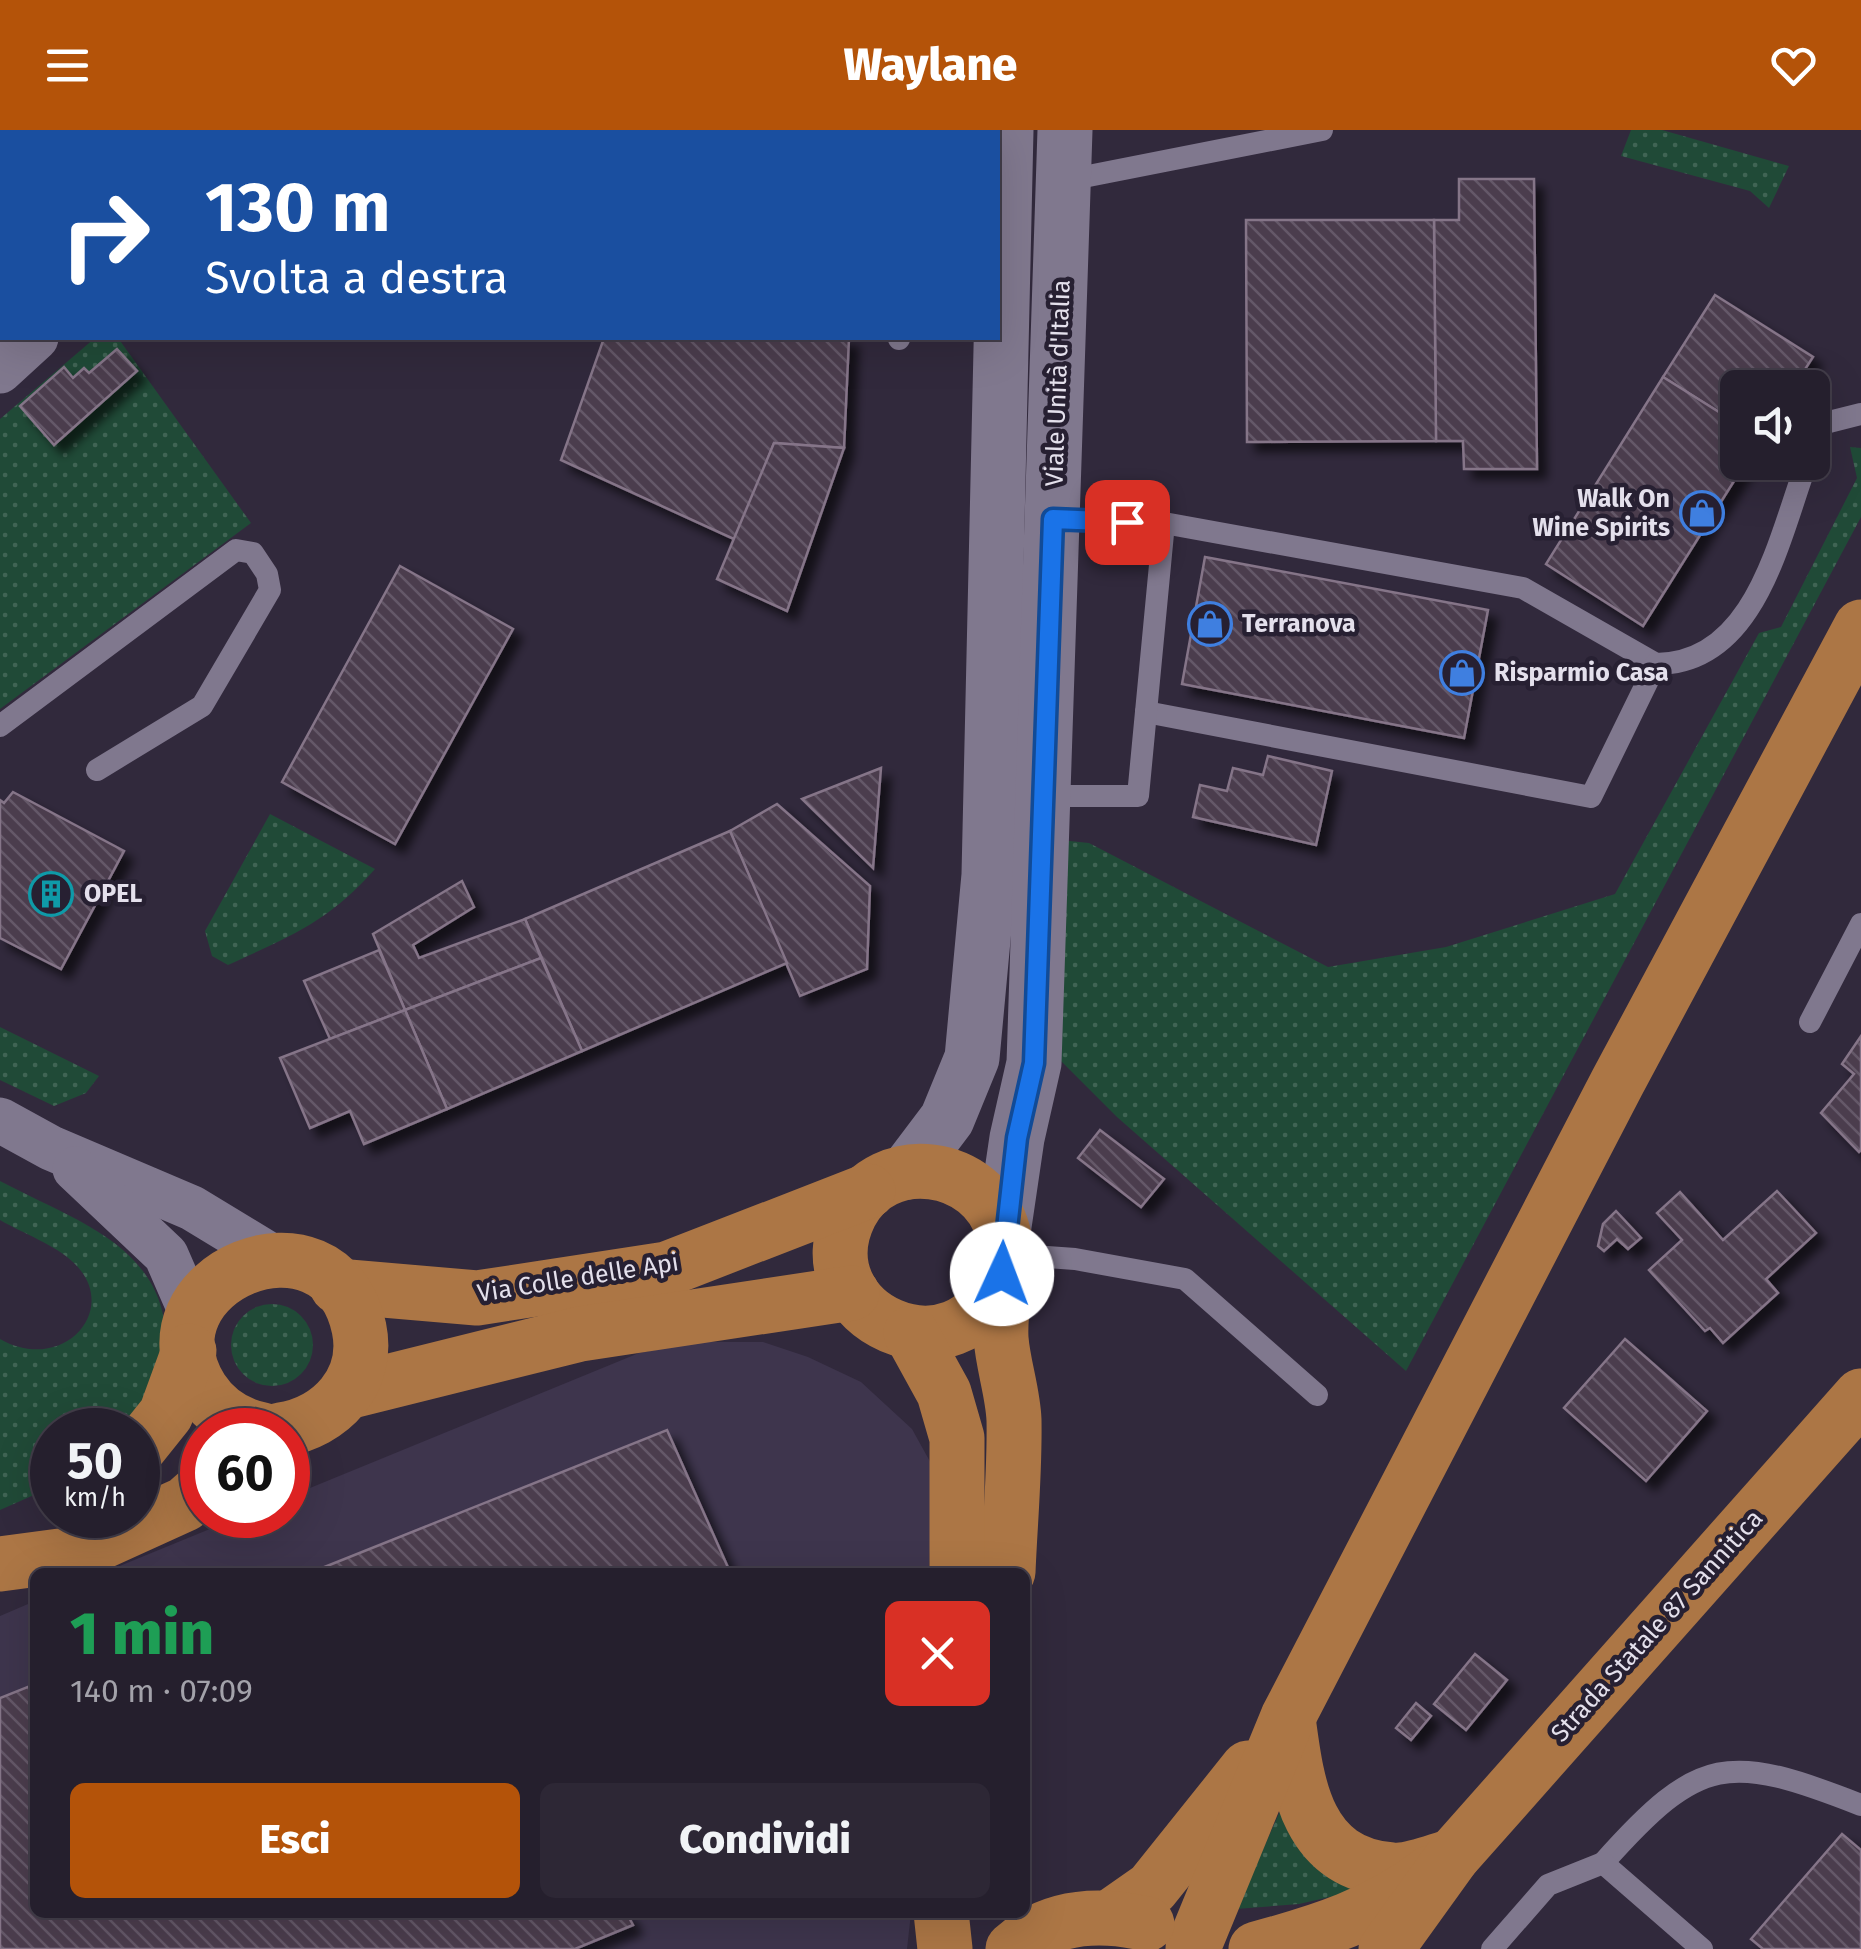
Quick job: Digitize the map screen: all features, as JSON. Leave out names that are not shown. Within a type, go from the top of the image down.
[{"type":"main road","points":[[1068,1910],[1155,1926],[1193,1949],[1288,1718],[1617,1083],[1861,626]]},
{"type":"main road","points":[[1004,1254],[990,1301],[968,1321],[940,1333],[911,1334],[888,1326],[852,1293],[842,1267],[842,1239],[850,1213],[887,1181],[938,1171],[967,1183],[990,1204],[1004,1254],[1001,1338],[1014,1418],[1008,1568]]},
{"type":"main road","name":"Via Colle delle Api","points":[[337,1286],[478,1298],[667,1269],[887,1181]]},
{"type":"main road","points":[[160,1422],[166,1414],[206,1293],[225,1274],[250,1262],[276,1259],[310,1266],[337,1286],[349,1301],[360,1337],[360,1356],[347,1392],[328,1414],[310,1423]]},
{"type":"main road","points":[[347,1392],[580,1334],[852,1293]]},
{"type":"main road","points":[[191,1334],[197,1382],[216,1408]]},
{"type":"main road","points":[[911,1334],[944,1393],[957,1438],[956,1568]]},
{"type":"main road","name":"Strada Statale 87 Sannitica","points":[[1386,1949],[1452,1856],[1861,1396]]},
{"type":"main road","points":[[0,1560],[75,1554],[180,1506]]},
{"type":"main road","points":[[0,1560],[30,1538]]},
{"type":"main road","points":[[1288,1718],[1298,1791],[1317,1831],[1353,1860],[1394,1871],[1452,1856]]},
{"type":"main road","points":[[1013,1949],[1068,1910],[1152,1888],[1288,1718]]},
{"type":"main road","name":"Strada Statale 87 Sannitica","points":[[1256,1949],[1332,1928],[1398,1898],[1452,1856]]},
{"type":"main road","points":[[942,1918],[945,1949]]},
{"type":"street","points":[[887,1181],[947,1120],[972,1058],[989,875],[1006,130]]},
{"type":"street","name":"Viale Unità d'Italia","points":[[1004,1254],[1017,1138],[1034,1063],[1064,155]]},
{"type":"street","points":[[0,372],[34,340]]},
{"type":"street","points":[[0,1120],[51,1148],[192,1208],[276,1259]]},
{"type":"street","points":[[51,1148],[166,1255],[191,1334]]},
{"type":"lane","points":[[1064,155],[1322,130]]},
{"type":"lane","points":[[1830,422],[1861,414]]},
{"type":"lane","points":[[1053,519],[1164,522],[1523,588],[1656,664],[1676,664],[1727,637],[1752,604],[1800,480]]},
{"type":"lane","points":[[1044,796],[1138,796],[1164,522]]},
{"type":"lane","points":[[0,726],[236,550],[253,554],[268,574],[270,590],[202,706],[97,770]]},
{"type":"lane","points":[[1146,712],[1591,798],[1656,664]]},
{"type":"lane","points":[[1810,1022],[1861,924]]},
{"type":"lane","points":[[1004,1254],[1075,1258],[1185,1279],[1317,1395]]},
{"type":"lane","points":[[1492,1949],[1548,1885],[1603,1862],[1643,1818],[1694,1779],[1751,1768],[1861,1805]]},
{"type":"lane","points":[[1603,1862],[1702,1949]]},
{"type":"shaded area","points":[[696,1342],[763,1342],[808,1357],[861,1382],[912,1429],[933,1467],[929,1568],[115,1568],[188,1538],[310,1538],[310,1488],[639,1353]]},
{"type":"shaded area","points":[[30,1603],[30,1918],[910,1918],[907,1949],[0,1949],[0,1616]]},
{"type":"green space","points":[[1631,130],[1662,130],[1789,166],[1769,208],[1750,191],[1621,156]]},
{"type":"green space","points":[[93,340],[119,340],[251,523],[0,709],[0,419]]},
{"type":"green space","points":[[1850,447],[1861,448],[1861,517],[1406,1371],[1117,1117],[1059,1059],[1060,840],[1089,843],[1328,967],[1446,947],[1615,894],[1759,633],[1781,627],[1857,478]]},
{"type":"green space","points":[[270,814],[375,869],[324,915],[228,965],[212,956],[205,931]]},
{"type":"green space","points":[[0,1027],[99,1076],[86,1093],[54,1106],[0,1080]]},
{"type":"green space","points":[[0,1181],[88,1225],[114,1243],[136,1263],[153,1287],[163,1316],[166,1352],[141,1408],[30,1408],[30,1497],[0,1510],[0,1339],[23,1348],[45,1349],[64,1343],[79,1332],[92,1299],[87,1281],[74,1263],[0,1220]]},
{"type":"green space","points":[[272,1304],[288,1307],[301,1316],[310,1329],[310,1361],[301,1374],[288,1383],[272,1386],[256,1383],[243,1374],[234,1361],[231,1345],[234,1329],[243,1316],[256,1307]]},
{"type":"green space","points":[[1282,1807],[1365,1889],[1299,1904],[1236,1909]]},
{"type":"building","points":[[1459,179],[1534,179],[1537,469],[1464,469],[1463,441],[1436,441],[1434,220],[1459,220]]},
{"type":"building","points":[[1246,220],[1434,220],[1436,441],[1247,442]]},
{"type":"building","points":[[1715,295],[1813,357],[1805,370],[1720,370],[1720,413],[1663,377]]},
{"type":"building","points":[[603,340],[849,340],[844,448],[774,443],[736,540],[561,460]]},
{"type":"building","points":[[117,349],[137,371],[54,445],[20,406],[64,367],[73,378],[84,368],[89,373]]},
{"type":"building","points":[[1663,377],[1720,413],[1720,480],[1735,480],[1643,626],[1546,564]]},
{"type":"building","points":[[774,443],[844,448],[787,611],[717,579]]},
{"type":"building","points":[[1205,557],[1488,610],[1464,738],[1182,684]]},
{"type":"building","points":[[400,566],[513,629],[395,844],[282,782]]},
{"type":"building","points":[[1268,756],[1332,771],[1316,845],[1193,817],[1200,785],[1227,791],[1233,768],[1263,775]]},
{"type":"building","points":[[881,768],[873,868],[802,799]]},
{"type":"building","name":"OPEL","points":[[13,792],[124,851],[61,969],[0,938],[0,800],[4,803]]},
{"type":"building","points":[[777,804],[870,886],[867,969],[800,996],[730,831]]},
{"type":"building","points":[[730,831],[787,963],[582,1051],[525,919]]},
{"type":"building","points":[[462,881],[474,907],[413,945],[419,958],[525,919],[541,958],[405,1010],[373,934]]},
{"type":"building","points":[[379,950],[405,1010],[330,1039],[304,981]]},
{"type":"building","points":[[541,958],[582,1051],[447,1109],[405,1010]]},
{"type":"building","points":[[405,1010],[447,1109],[364,1144],[350,1111],[310,1128],[280,1058]]},
{"type":"building","points":[[1861,1036],[1859,1152],[1821,1113],[1854,1074],[1842,1064]]},
{"type":"building","points":[[1100,1130],[1164,1179],[1141,1207],[1078,1158]]},
{"type":"building","points":[[1777,1191],[1816,1233],[1766,1279],[1778,1293],[1723,1343],[1710,1328],[1705,1331],[1649,1270],[1682,1240],[1657,1213],[1680,1192],[1723,1240]]},
{"type":"building","points":[[1616,1211],[1641,1238],[1628,1249],[1617,1239],[1604,1251],[1598,1246],[1603,1224]]},
{"type":"building","points":[[1625,1339],[1707,1411],[1646,1481],[1564,1408]]},
{"type":"building","points":[[667,1430],[728,1568],[322,1568]]},
{"type":"building","points":[[1475,1654],[1507,1680],[1466,1730],[1434,1704]]},
{"type":"building","points":[[30,1686],[30,1918],[629,1918],[633,1925],[575,1949],[0,1949],[0,1698]]},
{"type":"building","points":[[1416,1703],[1431,1716],[1411,1740],[1396,1728]]},
{"type":"building","points":[[1842,1834],[1861,1850],[1861,1949],[1763,1949],[1751,1939]]},
{"type":"place","name":"Walk On Wine Spirits","points":[[1702,513]]},
{"type":"place","name":"Terranova","points":[[1210,624]]},
{"type":"place","name":"Risparmio Casa","points":[[1462,673]]},
{"type":"place","name":"OPEL","points":[[51,894]]},
{"type":"route","points":[[1002,1274],[1006,1254],[1003,1233],[1017,1138],[1034,1063],[1053,519],[1127,522]]}]
